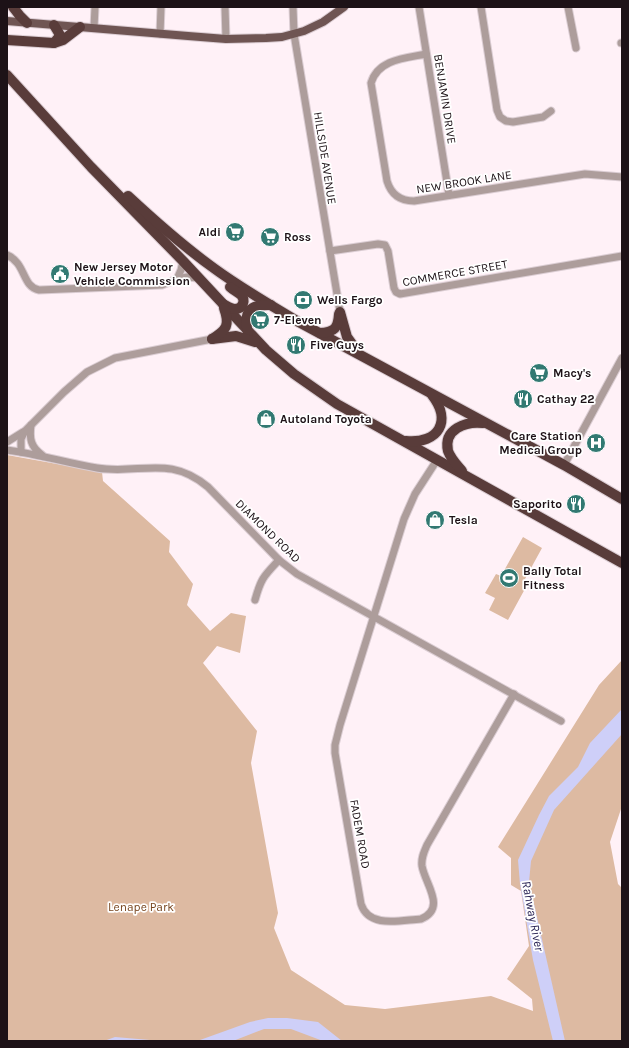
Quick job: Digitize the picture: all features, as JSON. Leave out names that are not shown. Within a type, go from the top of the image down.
[{"type":"highway","points":[[13,7],[27,22]]},
{"type":"highway","points":[[54,25],[60,35],[54,43]]},
{"type":"highway","points":[[8,41],[54,43],[63,40],[80,27]]},
{"type":"highway","points":[[7,66],[114,182],[154,219],[222,274],[271,306],[564,465],[622,499]]},
{"type":"highway","points":[[7,75],[248,333],[287,369],[320,393],[402,441],[622,564]]},
{"type":"highway","points":[[191,250],[208,268],[240,294],[243,301],[241,306],[237,309],[221,304]]},
{"type":"highway","points":[[212,339],[222,333],[227,325],[227,319],[221,304]]},
{"type":"highway","points":[[248,333],[246,319],[250,310],[258,306],[271,306]]},
{"type":"highway","points":[[320,333],[329,332],[335,328],[339,322],[340,312]]},
{"type":"highway","points":[[340,312],[347,337],[361,355]]},
{"type":"highway","points":[[212,339],[236,336],[259,344]]},
{"type":"highway","points":[[402,441],[415,442],[424,440],[432,436],[438,430],[442,421],[441,412],[438,403],[430,393]]},
{"type":"highway","points":[[468,477],[450,456],[448,447],[449,439],[456,428],[464,424],[472,422],[487,423]]},
{"type":"main road","points":[[7,21],[226,39],[278,37],[294,34],[318,24],[344,7]]},
{"type":"street","points":[[94,28],[95,7]]},
{"type":"street","points":[[160,34],[161,7]]},
{"type":"street","points":[[225,7],[226,39]]},
{"type":"street","name":"HILLSIDE AVENUE","points":[[293,7],[294,34],[340,312]]},
{"type":"street","name":"BENJAMIN DRIVE","points":[[419,7],[449,195]]},
{"type":"street","points":[[481,7],[497,110],[500,117],[506,121],[513,122],[543,117],[551,111]]},
{"type":"street","points":[[568,7],[576,48]]},
{"type":"street","name":"NEW BROOK LANE","points":[[426,54],[394,61],[383,66],[375,74],[371,83],[387,181],[392,191],[399,198],[408,201],[585,174],[622,177]]},
{"type":"street","name":"COMMERCE STREET","points":[[330,251],[378,244],[385,245],[388,251],[394,288],[396,292],[400,294],[621,256]]},
{"type":"street","points":[[8,256],[18,263],[30,286],[39,290],[162,285],[187,277],[198,278]]},
{"type":"street","points":[[621,256],[622,265]]},
{"type":"street","points":[[177,279],[183,262]]},
{"type":"street","points":[[7,442],[25,431],[64,392],[87,372],[115,358],[212,339]]},
{"type":"street","points":[[564,465],[622,358]]},
{"type":"street","points":[[31,425],[31,444],[42,455]]},
{"type":"street","points":[[20,452],[21,439],[25,431]]},
{"type":"street","name":"DIAMOND ROAD","points":[[7,450],[42,455],[97,468],[167,468],[188,473],[208,487],[279,560],[297,574],[561,720]]},
{"type":"street","name":"FADEM ROAD","points":[[437,460],[416,494],[404,519],[373,616],[335,746],[361,904],[371,919],[382,922],[421,919],[426,917],[432,911],[434,900],[422,867],[423,854],[514,694]]},
{"type":"street","points":[[255,600],[260,582],[264,575],[279,560]]},
{"type":"green space","name":"Lenape Park","points":[[7,455],[102,472],[103,481],[170,541],[169,552],[193,584],[187,605],[210,631],[231,613],[246,616],[240,653],[217,646],[203,663],[257,731],[251,763],[278,913],[274,928],[291,970],[345,1005],[385,1009],[491,996],[533,1011],[532,999],[507,979],[529,946],[521,891],[511,885],[511,858],[498,847],[599,685],[622,660],[622,806],[610,842],[618,884],[622,888],[622,1041],[7,1041]]},
{"type":"green space","name":"Bally Total Fitness","points":[[523,537],[542,548],[525,579],[524,586],[526,587],[508,620],[489,610],[495,598],[485,593],[496,574],[501,576]]},
{"type":"water","name":"Rahway River","points":[[622,709],[622,734],[554,810],[531,861],[529,882],[565,1041],[553,1041],[533,960],[520,884],[518,860],[549,796],[578,767],[590,743]]},
{"type":"water","points":[[268,1018],[287,1018],[318,1022],[342,1041],[323,1041],[291,1029],[264,1029],[233,1041],[104,1041],[115,1037],[150,1040],[200,1040],[250,1022]]},
{"type":"place","name":"Aldi","points":[[235,232]]},
{"type":"place","name":"Ross","points":[[270,237]]},
{"type":"place","name":"New Jersey Motor Vehicle Commission","points":[[60,274]]},
{"type":"place","name":"Wells Fargo","points":[[303,300]]},
{"type":"place","name":"7-Eleven","points":[[260,320]]},
{"type":"place","name":"Five Guys","points":[[296,345]]},
{"type":"place","name":"Macy's","points":[[539,373]]},
{"type":"place","name":"Cathay 22","points":[[523,399]]},
{"type":"place","name":"Autoland Toyota","points":[[266,419]]},
{"type":"place","name":"Care Station Medical Group","points":[[596,443]]},
{"type":"place","name":"Saporito","points":[[576,504]]},
{"type":"place","name":"Tesla","points":[[435,520]]},
{"type":"place","name":"Bally Total Fitness","points":[[509,578]]}]
